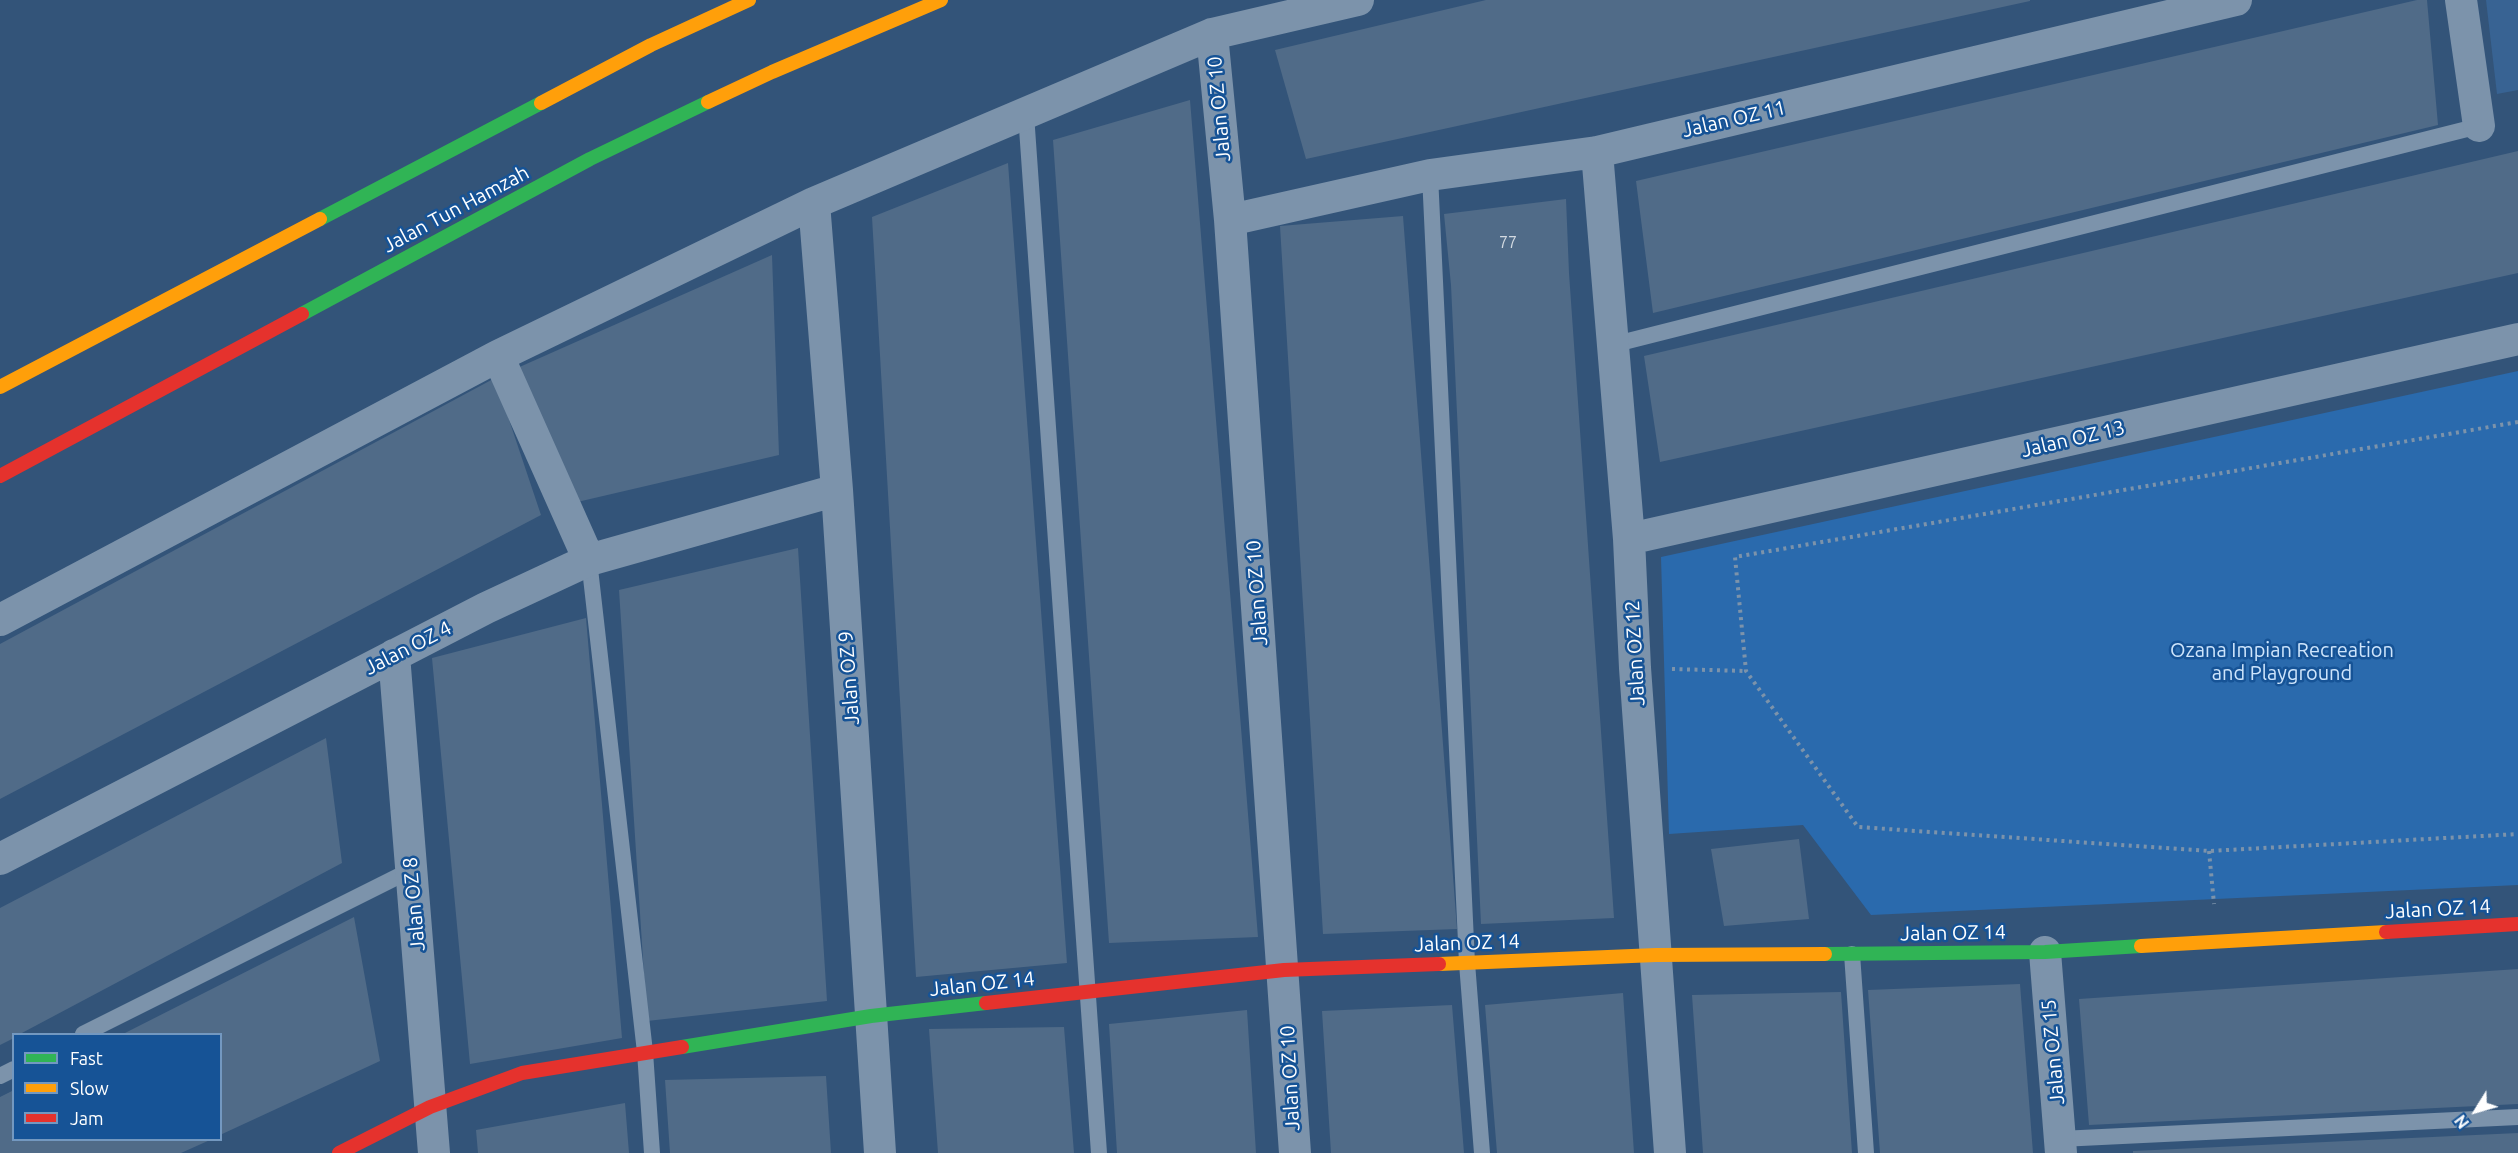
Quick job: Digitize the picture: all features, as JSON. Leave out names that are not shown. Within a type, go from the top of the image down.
[{"type":"street","points":[[0,387],[651,45],[749,0]]},
{"type":"street","name":"Jalan Tun Hamzah","points":[[0,476],[590,159],[772,72],[941,0]]},
{"type":"street","points":[[0,620],[498,356],[814,204],[1212,34],[1358,0]]},
{"type":"street","name":"Jalan OZ 11","points":[[1230,220],[1431,175],[1597,152],[2236,0]]},
{"type":"street","points":[[2461,0],[2479,126]]},
{"type":"street","name":"Jalan OZ 10","points":[[1212,34],[1230,220],[1295,1153]]},
{"type":"street","name":"Jalan OZ 12","points":[[1597,152],[1629,539],[1635,668],[1670,1153]]},
{"type":"street","name":"Jalan OZ 9","points":[[814,204],[837,490],[879,1153]]},
{"type":"street","name":"Jalan OZ 13","points":[[1629,539],[2518,339]]},
{"type":"street","points":[[498,356],[590,560]]},
{"type":"street","name":"Jalan OZ 4","points":[[0,859],[486,608],[590,560],[837,490]]},
{"type":"street","name":"Jalan OZ 8","points":[[394,655],[434,1153]]},
{"type":"street","name":"Jalan OZ 14","points":[[339,1153],[430,1107],[522,1073],[870,1016],[1284,970],[1656,956],[2044,952],[2518,924]]},
{"type":"street","name":"Jalan OZ 15","points":[[2044,952],[2061,1146]]},
{"type":"lane","points":[[1026,114],[1099,1153]]},
{"type":"lane","points":[[1612,345],[2479,126]]},
{"type":"lane","points":[[1431,175],[1467,963],[1482,1153]]},
{"type":"lane","points":[[590,560],[645,1052],[652,1153]]},
{"type":"lane","points":[[87,1033],[411,870]]},
{"type":"lane","points":[[1852,954],[1866,1153]]},
{"type":"lane","points":[[2061,1146],[2518,1117]]},
{"type":"path","points":[[2518,422],[1735,557],[1746,671],[1858,827],[2209,850],[2518,834]]},
{"type":"path","points":[[1635,668],[1746,671]]},
{"type":"path","points":[[2209,850],[2217,941]]},
{"type":"green space","name":"Ozana Impian Recreation and Playground","points":[[2518,371],[2518,885],[1871,915],[1803,825],[1669,834],[1661,557]]},
{"type":"shaded area","points":[[2486,0],[2518,0],[2518,90],[2497,94]]},
{"type":"building","points":[[1486,0],[2030,1],[1306,159],[1275,50]]},
{"type":"building","points":[[2417,0],[2427,0],[2438,125],[1653,313],[1636,181]]},
{"type":"building","points":[[1190,100],[1258,937],[1109,943],[1053,140]]},
{"type":"building","points":[[2518,151],[2518,273],[1660,462],[1644,356]]},
{"type":"building","points":[[1008,163],[1067,963],[916,977],[872,217]]},
{"type":"building","points":[[1566,199],[1569,273],[1614,918],[1481,924],[1451,285],[1444,214]]},
{"type":"building","points":[[1403,216],[1457,929],[1323,934],[1280,226]]},
{"type":"building","points":[[772,255],[779,455],[573,503],[515,369]]},
{"type":"building","points":[[495,378],[541,515],[0,799],[0,644]]},
{"type":"building","points":[[798,548],[827,1001],[647,1021],[619,590]]},
{"type":"building","points":[[586,618],[622,1038],[470,1064],[432,658]]},
{"type":"building","points":[[326,738],[342,863],[22,1033],[12,1033],[12,1039],[0,1045],[0,908]]},
{"type":"building","points":[[1799,839],[1809,919],[1724,926],[1711,849]]},
{"type":"building","points":[[354,917],[380,1061],[222,1134],[222,1033],[125,1033]]},
{"type":"building","points":[[2518,969],[2518,1104],[2089,1125],[2079,999]]},
{"type":"building","points":[[2020,984],[2033,1153],[1880,1153],[1868,990]]},
{"type":"building","points":[[1841,992],[1852,1153],[1703,1153],[1692,995]]},
{"type":"building","points":[[1623,993],[1634,1153],[1497,1153],[1485,1005]]},
{"type":"building","points":[[1452,1005],[1464,1153],[1331,1153],[1322,1011]]},
{"type":"building","points":[[1247,1010],[1256,1153],[1117,1153],[1109,1024]]},
{"type":"building","points":[[1064,1027],[1074,1153],[938,1153],[929,1029]]},
{"type":"building","points":[[826,1076],[831,1153],[670,1153],[665,1080]]},
{"type":"building","points":[[12,1091],[12,1141],[208,1141],[181,1153],[0,1153],[0,1097]]},
{"type":"building","points":[[625,1103],[629,1153],[478,1153],[476,1130]]},
{"type":"building","points":[[2518,1133],[2518,1153],[2133,1153],[2133,1151]]},
{"type":"traffic: fast","points":[[302,314],[590,159],[708,102]]},
{"type":"traffic: fast","points":[[320,219],[541,103]]},
{"type":"traffic: fast","points":[[1825,954],[2045,952],[2141,946]]},
{"type":"traffic: fast","points":[[682,1047],[871,1016],[986,1003]]},
{"type":"traffic: slow","points":[[541,103],[651,45],[749,0]]},
{"type":"traffic: slow","points":[[708,102],[772,72],[941,0]]},
{"type":"traffic: slow","points":[[0,387],[320,219]]},
{"type":"traffic: slow","points":[[2141,946],[2386,932]]},
{"type":"traffic: slow","points":[[1439,964],[1656,955],[1825,954]]},
{"type":"traffic: jam","points":[[0,476],[302,314]]},
{"type":"traffic: jam","points":[[2386,932],[2518,924]]},
{"type":"traffic: jam","points":[[986,1003],[1284,970],[1439,964]]},
{"type":"traffic: jam","points":[[339,1153],[430,1107],[522,1073],[682,1047]]}]
